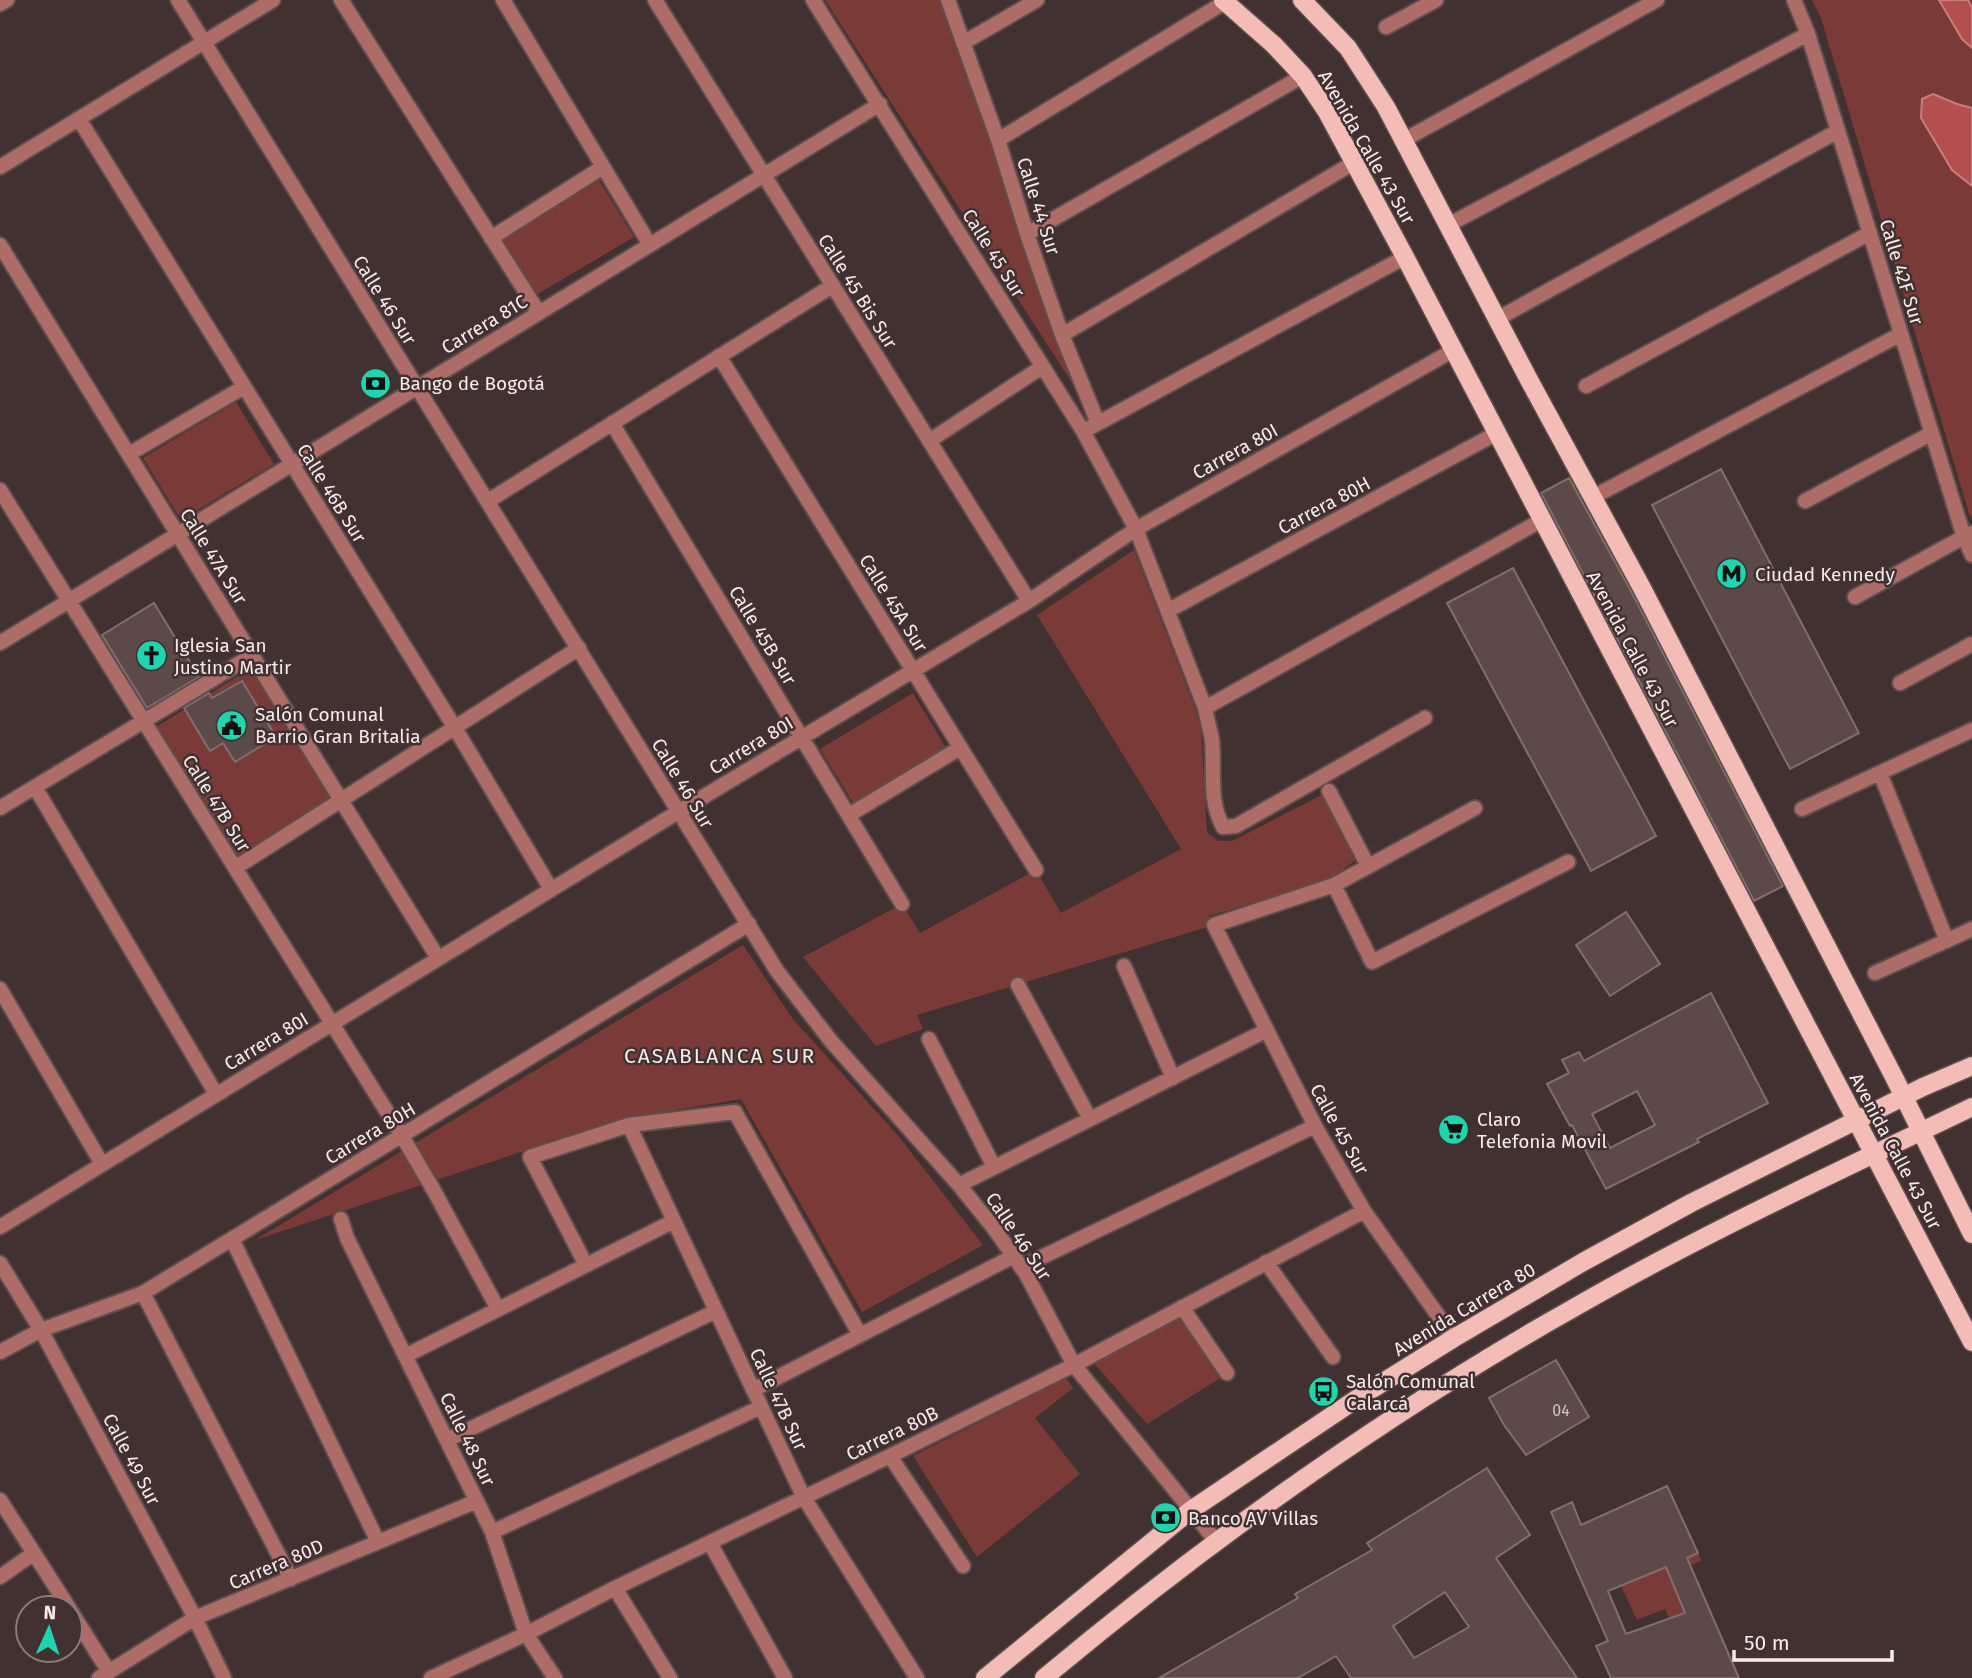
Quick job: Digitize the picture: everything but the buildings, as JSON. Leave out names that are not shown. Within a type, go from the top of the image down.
[{"type":"main road","name":"Avenida Calle 43 Sur","points":[[1302,0],[1348,48],[1367,75],[1404,140],[1642,588],[1972,1234]]},
{"type":"main road","name":"Avenida Calle 43 Sur","points":[[1224,1],[1274,45],[1303,76],[1355,162],[1972,1342]]},
{"type":"main road","name":"Avenida Carrera 80","points":[[985,1678],[1191,1510],[1361,1396],[1454,1338],[1583,1262],[1679,1210],[1856,1120],[1972,1066]]},
{"type":"main road","points":[[1044,1678],[1216,1541],[1368,1436],[1502,1350],[1664,1258],[1972,1107]]},
{"type":"street","points":[[0,4],[7,0]]},
{"type":"street","name":"Calle 46 Sur","points":[[178,0],[777,971],[831,1041],[959,1185],[1018,1262],[1074,1365],[1216,1541]]},
{"type":"street","points":[[0,167],[273,0]]},
{"type":"street","points":[[341,0],[539,313]]},
{"type":"street","points":[[503,0],[650,245]]},
{"type":"street","name":"Calle 45 Bis Sur","points":[[655,0],[1029,601]]},
{"type":"street","name":"Calle 45 Sur","points":[[813,0],[1083,430],[1136,529],[1205,708],[1211,738],[1213,802],[1216,816],[1223,827],[1236,826],[1424,718]]},
{"type":"street","name":"Calle 44 Sur","points":[[948,0],[998,140],[1062,335],[1098,422]]},
{"type":"street","points":[[962,43],[1037,0]]},
{"type":"street","points":[[1386,27],[1436,0]]},
{"type":"street","points":[[1404,140],[1657,0]]},
{"type":"street","name":"Calle 42F Sur","points":[[1794,0],[1808,34],[1932,433],[1968,535],[1972,555]]},
{"type":"street","points":[[998,140],[1224,1]]},
{"type":"street","points":[[1448,225],[1808,34]]},
{"type":"street","points":[[1027,234],[1303,76]]},
{"type":"street","name":"Carrera 81C","points":[[0,643],[880,104]]},
{"type":"street","name":"Calle 46B Sur","points":[[79,119],[455,728],[551,889]]},
{"type":"street","points":[[1497,319],[1838,131]]},
{"type":"street","points":[[1062,335],[1355,162]]},
{"type":"street","points":[[491,238],[603,167]]},
{"type":"street","points":[[1586,386],[1870,233]]},
{"type":"street","name":"Calle 47A Sur","points":[[0,245],[438,958]]},
{"type":"street","points":[[1083,430],[1405,257]]},
{"type":"street","points":[[488,501],[832,286]]},
{"type":"street","points":[[1592,497],[1901,334]]},
{"type":"street","name":"Carrera 80I","points":[[0,1227],[551,889],[1029,601],[1136,529],[1454,350]]},
{"type":"street","name":"Calle 45A Sur","points":[[719,356],[1036,870]]},
{"type":"street","points":[[929,441],[1042,367]]},
{"type":"street","points":[[129,454],[244,387]]},
{"type":"street","name":"Calle 45B Sur","points":[[612,423],[902,904]]},
{"type":"street","name":"Carrera 80H","points":[[1169,610],[1497,433]]},
{"type":"street","points":[[1805,500],[1932,433]]},
{"type":"street","name":"Calle 47B Sur","points":[[0,490],[402,1136]]},
{"type":"street","points":[[1205,708],[1542,520]]},
{"type":"street","points":[[1855,597],[1968,535]]},
{"type":"street","points":[[1900,682],[1972,643]]},
{"type":"street","points":[[235,868],[579,648]]},
{"type":"street","points":[[0,808],[253,655]]},
{"type":"street","points":[[1802,809],[1972,732]]},
{"type":"street","points":[[849,815],[960,748]]},
{"type":"street","points":[[1880,773],[1947,940]]},
{"type":"street","points":[[35,787],[216,1094]]},
{"type":"street","points":[[1329,791],[1368,866]]},
{"type":"street","points":[[1475,808],[1334,885],[1372,962],[1568,862]]},
{"type":"street","name":"Calle 45 Sur","points":[[1334,885],[1214,925],[1315,1126],[1363,1211],[1454,1338]]},
{"type":"street","name":"Carrera 80H","points":[[0,1352],[41,1330],[143,1293],[749,924]]},
{"type":"street","points":[[1875,973],[1972,929]]},
{"type":"street","points":[[1124,966],[1173,1078]]},
{"type":"street","points":[[1018,985],[1090,1119]]},
{"type":"street","points":[[0,989],[102,1164]]},
{"type":"street","points":[[959,1185],[1267,1030]]},
{"type":"street","points":[[929,1039],[994,1167]]},
{"type":"street","points":[[586,1265],[530,1157],[629,1125],[735,1111],[860,1335]]},
{"type":"street","name":"Calle 47B Sur","points":[[629,1125],[803,1496],[917,1678]]},
{"type":"street","points":[[753,1390],[860,1335],[1315,1126]]},
{"type":"street","points":[[402,1136],[498,1309]]},
{"type":"street","name":"Carrera 80B","points":[[438,1676],[1074,1365],[1363,1211]]},
{"type":"street","name":"Calle 48 Sur","points":[[341,1219],[347,1238],[492,1532],[526,1634],[555,1678]]},
{"type":"street","points":[[405,1356],[674,1221]]},
{"type":"street","points":[[232,1239],[378,1542]]},
{"type":"street","points":[[1266,1262],[1333,1357]]},
{"type":"street","name":"Calle 49 Sur","points":[[0,1263],[41,1330],[195,1618],[224,1678]]},
{"type":"street","points":[[143,1293],[291,1578]]},
{"type":"street","points":[[1182,1307],[1227,1373]]},
{"type":"street","points":[[447,1440],[716,1311]]},
{"type":"street","points":[[492,1532],[761,1407]]},
{"type":"street","points":[[890,1456],[963,1566]]},
{"type":"street","points":[[0,1500],[60,1594]]},
{"type":"street","name":"Carrera 80D","points":[[104,1675],[195,1618],[477,1501]]},
{"type":"street","points":[[710,1543],[785,1678]]},
{"type":"street","points":[[0,1577],[34,1553]]},
{"type":"street","points":[[615,1588],[670,1678]]},
{"type":"street","points":[[84,1637],[104,1675]]},
{"type":"shaded area","points":[[825,0],[948,0],[1098,423]]},
{"type":"shaded area","points":[[1812,0],[1972,0],[1970,517],[1821,18]]},
{"type":"shaded area","points":[[1939,0],[1968,0],[1972,8],[1972,48],[1962,39]]},
{"type":"shaded area","points":[[1933,94],[1972,108],[1972,186],[1952,170],[1921,118],[1922,99]]},
{"type":"shaded area","points":[[599,180],[634,237],[536,295],[502,239]]},
{"type":"shaded area","points":[[236,402],[274,464],[181,520],[143,458]]},
{"type":"shaded area","points":[[1134,550],[1201,730],[1207,832],[1218,841],[1232,841],[1329,791],[1362,855],[1329,880],[1209,916],[1214,925],[917,1015],[923,1029],[876,1046],[803,957],[902,904],[920,933],[1036,870],[1061,913],[1181,849],[1037,615]]},
{"type":"shaded area","points":[[251,668],[333,799],[239,858],[156,727]]},
{"type":"shaded area","points":[[913,693],[948,751],[855,806],[820,749]]},
{"type":"shaded area","points":[[743,945],[792,1018],[900,1138],[983,1245],[862,1312],[741,1099],[621,1119],[255,1240]]},
{"type":"shaded area","points":[[1180,1316],[1222,1377],[1147,1424],[1093,1362]]},
{"type":"shaded area","points":[[1066,1378],[1073,1388],[1035,1418],[1080,1474],[977,1557],[913,1456]]},
{"type":"shaded area","points":[[1698,1553],[1701,1561],[1669,1574],[1696,1640],[1681,1647],[1665,1609],[1637,1620],[1621,1586]]},
{"type":"place","name":"Bango de Bogotá","points":[[376,383]]},
{"type":"place","name":"Ciudad Kennedy","points":[[1732,574]]},
{"type":"place","name":"Iglesia San Justino Martir","points":[[151,656]]},
{"type":"place","name":"Salón Comunal Barrio Gran Britalia","points":[[232,725]]},
{"type":"place","name":"Claro Telefonia Movil","points":[[1454,1130]]},
{"type":"place","name":"Salón Comunal Calarcá","points":[[1323,1392]]},
{"type":"place","name":"Banco AV Villas","points":[[1165,1518]]},
{"type":"district","name":"CASABLANCA SUR","points":[[720,1056]]}]
